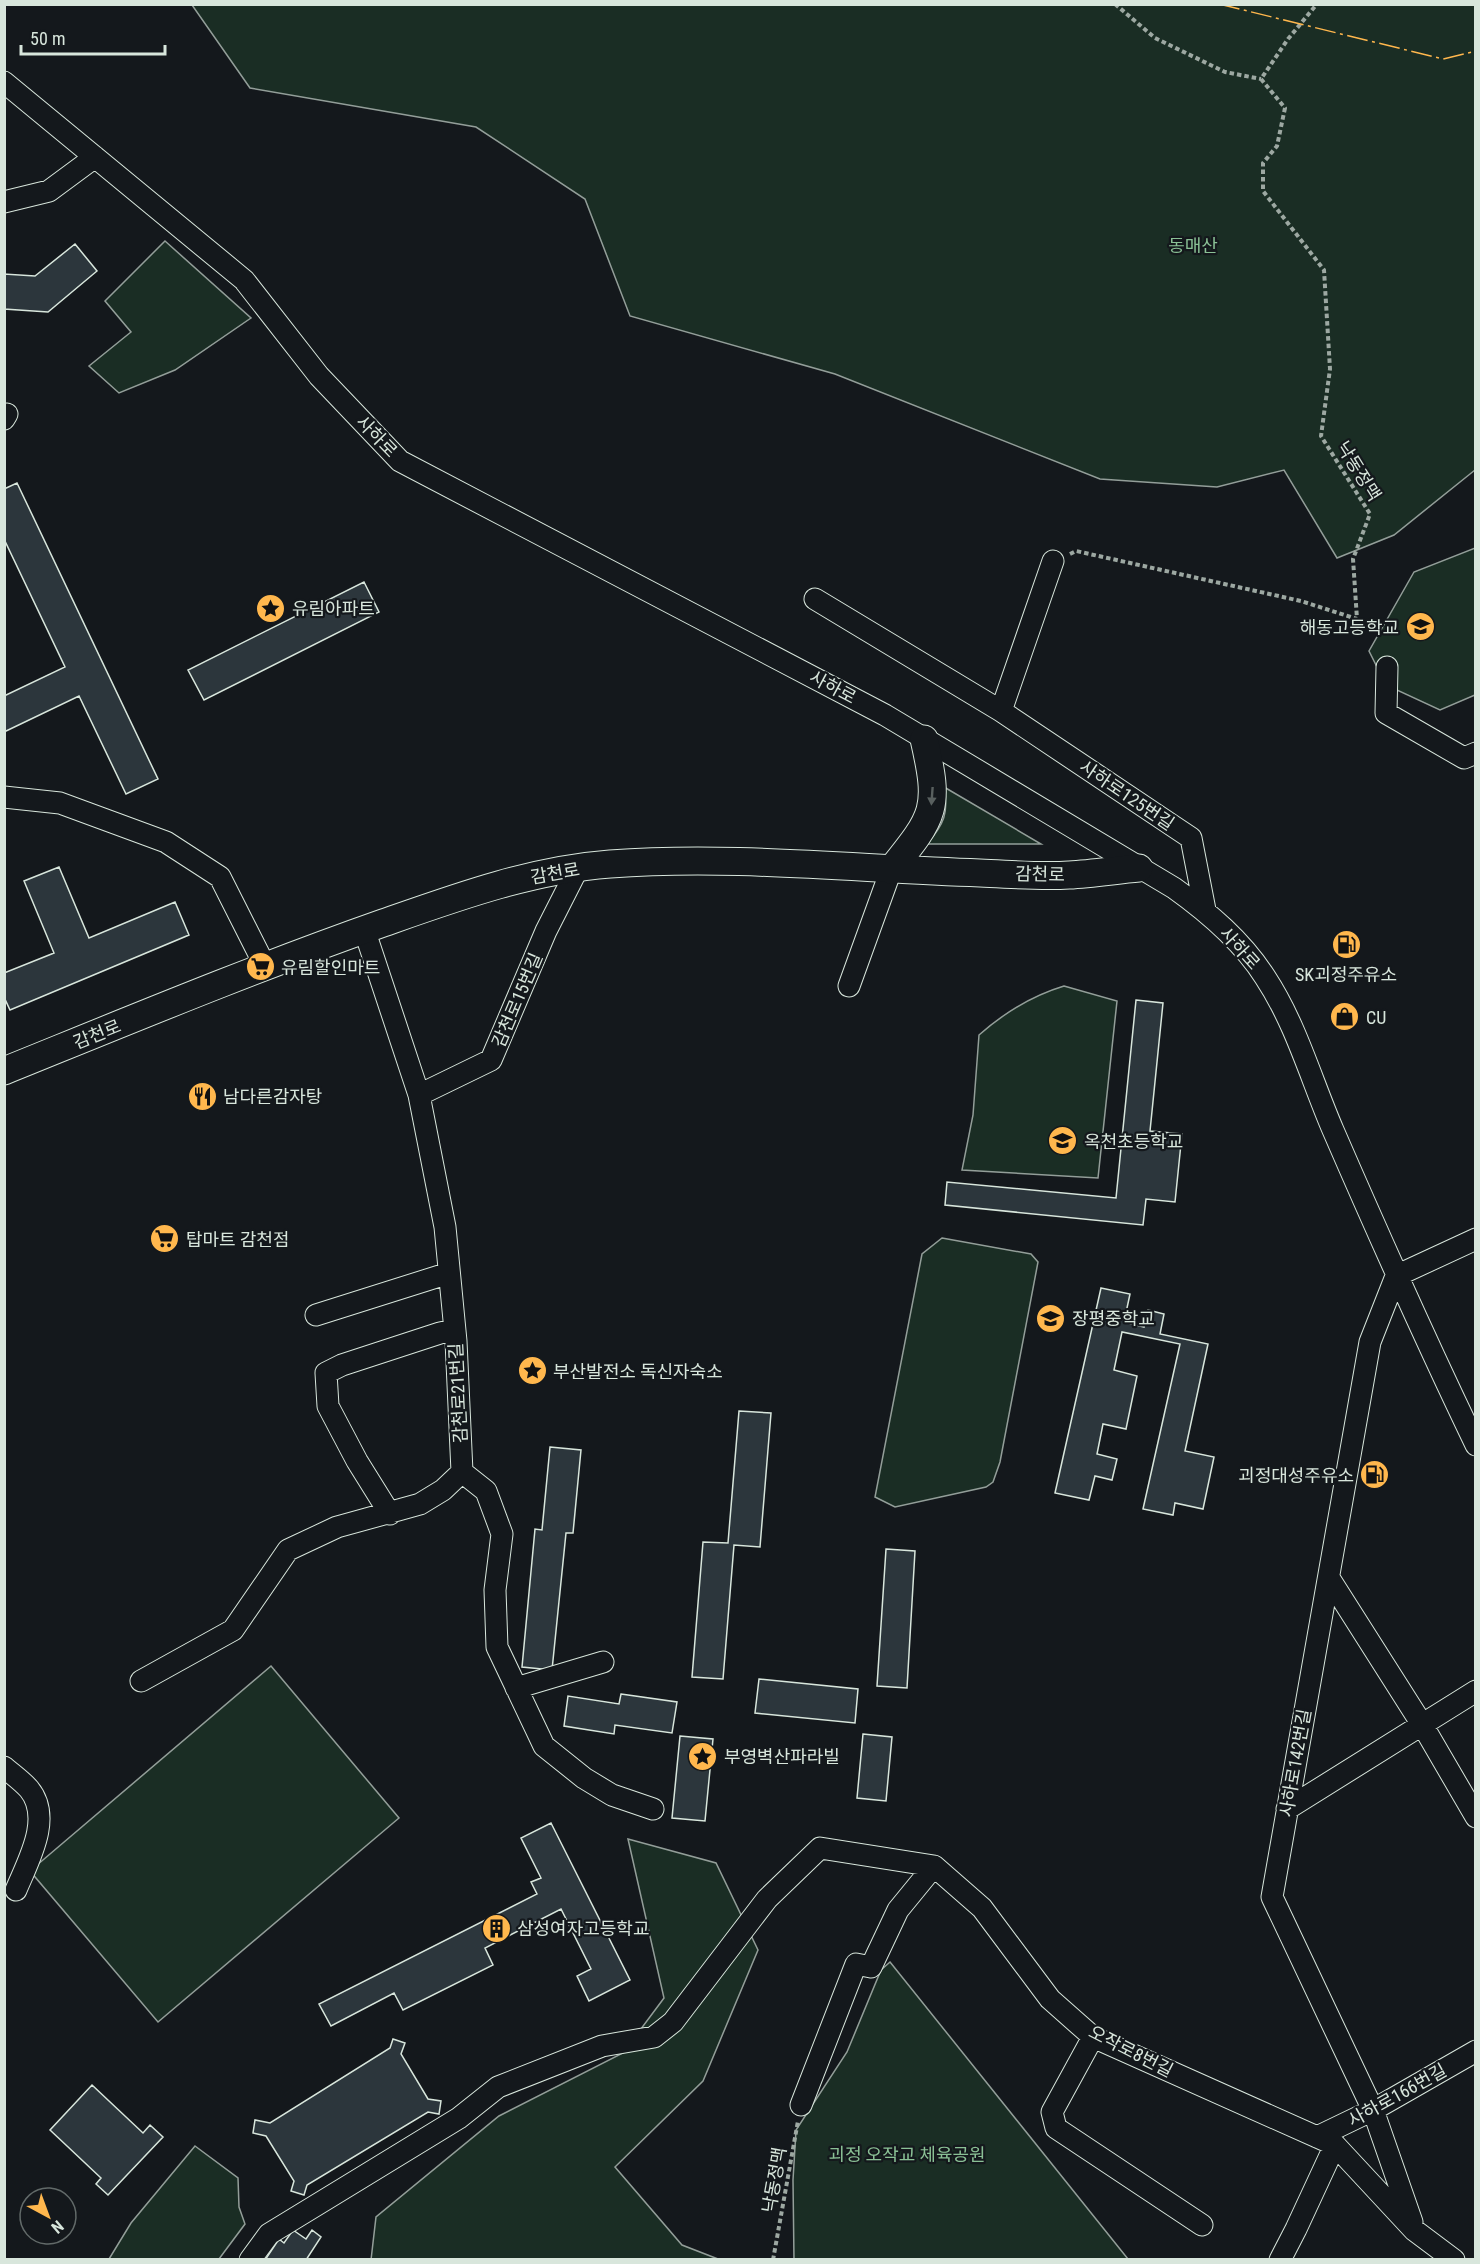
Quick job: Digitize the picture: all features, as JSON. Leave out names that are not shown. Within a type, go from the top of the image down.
[{"type":"main road","points":[[891,870],[925,827],[931,812],[934,795],[932,773],[924,739]]},
{"type":"main road","name":"감천로","points":[[4,1071],[265,966],[364,929],[499,885],[578,868],[658,862],[765,862],[891,870],[1068,875],[1139,868]]},
{"type":"street","name":"사하로","points":[[4,82],[244,280],[319,376],[400,461],[885,715],[1174,888],[1205,910],[1248,953],[1278,998],[1396,1276],[1476,1445]]},
{"type":"street","points":[[4,202],[49,191],[94,157]]},
{"type":"street","points":[[1001,711],[1053,561]]},
{"type":"street","name":"사하로125번길","points":[[815,599],[1001,711],[1191,838],[1205,910]]},
{"type":"street","points":[[1387,667],[1386,713],[1464,758],[1476,753]]},
{"type":"street","points":[[4,797],[60,802],[166,842],[220,877],[265,966]]},
{"type":"street","name":"감천로15번길","points":[[419,1095],[491,1060],[546,931],[578,868]]},
{"type":"street","points":[[849,986],[891,870]]},
{"type":"street","name":"감천로21번길","points":[[364,929],[419,1095],[445,1227],[454,1330],[462,1472]]},
{"type":"street","points":[[1396,1276],[1476,1239]]},
{"type":"street","points":[[316,1315],[449,1273]]},
{"type":"street","name":"사하로142번길","points":[[1396,1276],[1370,1341],[1272,1897],[1373,2110],[1414,2230]]},
{"type":"street","points":[[390,1514],[357,1461],[328,1406],[326,1373],[342,1365],[454,1330]]},
{"type":"street","points":[[141,1681],[233,1630],[288,1550],[337,1527],[420,1504],[443,1490],[462,1472],[486,1491],[502,1534],[495,1590],[497,1647],[544,1746],[584,1778],[612,1795],[653,1809]]},
{"type":"street","points":[[1329,1578],[1476,1817]]},
{"type":"street","points":[[516,1688],[603,1662]]},
{"type":"street","points":[[1287,1809],[1476,1691]]},
{"type":"street","points":[[4,1767],[30,1790],[37,1807],[40,1827],[16,1890]]},
{"type":"street","points":[[250,2259],[269,2234],[459,2118],[498,2087],[602,2046],[654,2037],[673,2022],[767,1899],[820,1848],[934,1866]]},
{"type":"street","points":[[801,2105],[856,1964],[871,1966],[898,1910],[934,1866]]},
{"type":"street","name":"오작로8번길","points":[[934,1866],[982,1908],[1050,1999],[1093,2037],[1326,2141],[1414,2230],[1454,2259]]},
{"type":"street","points":[[1093,2037],[1052,2112],[1056,2128],[1202,2225]]},
{"type":"street","name":"사하로166번길","points":[[1280,2259],[1296,2229],[1326,2141],[1373,2110],[1476,2051]]},
{"type":"street","points":[[1414,2230],[1430,2259]]},
{"type":"path","points":[[1115,4],[1155,38],[1225,72],[1261,79],[1288,39],[1317,4]]},
{"type":"path","name":"낙동정맥","points":[[1053,561],[1076,551],[1301,601],[1357,619],[1353,559],[1370,514],[1321,436],[1330,369],[1324,270],[1263,191],[1263,163],[1277,146],[1285,108],[1261,79]]},
{"type":"path","name":"낙동정맥","points":[[773,2259],[801,2105]]},
{"type":"green space","name":"동매산","points":[[192,5],[1475,5],[1475,470],[1394,535],[1337,558],[1284,470],[1217,487],[1100,479],[835,374],[630,316],[585,199],[476,127],[250,88]]},
{"type":"green space","points":[[165,241],[251,318],[175,370],[119,393],[89,366],[131,332],[105,301]]},
{"type":"green space","name":"해동고등학교","points":[[1475,548],[1475,695],[1440,710],[1386,685],[1369,651],[1414,572]]},
{"type":"green space","points":[[944,787],[1041,844],[927,844],[944,818],[946,804]]},
{"type":"green space","points":[[1064,986],[1117,1001],[1098,1178],[962,1170],[973,1115],[979,1035],[1019,1006]]},
{"type":"green space","points":[[942,1238],[1031,1254],[1038,1262],[1000,1462],[993,1482],[986,1487],[895,1507],[875,1497],[922,1254]]},
{"type":"green space","points":[[271,1666],[399,1818],[158,2022],[30,1871]]},
{"type":"green space","points":[[628,1839],[716,1863],[758,1950],[703,2081],[615,2167],[682,2245],[718,2259],[371,2260],[376,2217],[499,2116],[623,2053],[664,1998]]},
{"type":"green space","name":"괴정 오작교 체육공원","points":[[890,1962],[1128,2259],[794,2260],[793,2180],[796,2130],[847,2052],[881,1970]]},
{"type":"green space","points":[[195,2146],[238,2178],[239,2207],[245,2224],[219,2259],[109,2259],[131,2223]]},
{"type":"building","points":[[75,244],[97,271],[48,312],[4,309],[4,274],[35,276]]},
{"type":"building","points":[[17,483],[158,779],[126,794],[79,696],[4,732],[4,696],[65,667],[4,539],[4,489]]},
{"type":"building","points":[[364,582],[379,612],[204,700],[188,670]]},
{"type":"building","points":[[59,867],[89,938],[175,902],[189,935],[10,1010],[4,997],[4,973],[54,953],[24,881]]},
{"type":"building","points":[[1136,1000],[1163,1003],[1150,1131],[1182,1134],[1175,1202],[1146,1199],[1143,1225],[945,1205],[947,1182],[1116,1198]]},
{"type":"building","points":[[1101,1288],[1130,1294],[1124,1322],[1144,1327],[1148,1310],[1164,1314],[1160,1334],[1208,1344],[1185,1451],[1214,1457],[1203,1509],[1175,1503],[1173,1515],[1143,1509],[1180,1344],[1122,1332],[1114,1370],[1137,1376],[1126,1429],[1103,1424],[1097,1454],[1117,1459],[1112,1480],[1095,1476],[1089,1500],[1055,1493]]},
{"type":"building","points":[[739,1411],[771,1413],[760,1547],[734,1545],[723,1679],[692,1677],[703,1542],[728,1543]]},
{"type":"building","points":[[550,1447],[581,1450],[573,1533],[566,1533],[552,1670],[522,1667],[535,1529],[542,1530]]},
{"type":"building","points":[[886,1549],[915,1551],[907,1688],[877,1686]]},
{"type":"building","points":[[759,1679],[858,1689],[855,1723],[755,1713]]},
{"type":"building","points":[[621,1694],[677,1702],[672,1733],[615,1725],[614,1734],[564,1726],[568,1696],[619,1704]]},
{"type":"building","points":[[863,1734],[892,1737],[886,1801],[857,1798]]},
{"type":"building","points":[[680,1736],[713,1739],[705,1821],[672,1818]]},
{"type":"building","name":"삼성여자고등학교","points":[[551,1823],[630,1980],[589,2001],[577,1976],[591,1969],[561,1909],[485,1948],[493,1965],[403,2010],[394,1993],[331,2026],[319,2004],[537,1894],[531,1882],[541,1878],[521,1838]]},
{"type":"building","points":[[393,2039],[405,2043],[401,2054],[428,2099],[441,2101],[439,2114],[428,2112],[307,2185],[304,2195],[291,2191],[294,2181],[266,2136],[253,2133],[255,2120],[270,2123],[390,2048]]},
{"type":"building","points":[[92,2085],[143,2133],[150,2125],[163,2137],[108,2195],[96,2184],[101,2178],[50,2130]]},
{"type":"building","points":[[293,2230],[306,2239],[312,2230],[321,2237],[306,2260],[265,2260],[279,2239],[284,2243]]},
{"type":"power","points":[[1219,4],[1443,59],[1476,51]]},
{"type":"place","name":"유림아파트","points":[[271,608]]},
{"type":"place","name":"해동고등학교","points":[[1420,627]]},
{"type":"place","name":"SK괴정주유소","points":[[1346,945]]},
{"type":"place","name":"유림할인마트","points":[[260,967]]},
{"type":"place","name":"CU","points":[[1345,1017]]},
{"type":"place","name":"남다른감자탕","points":[[202,1096]]},
{"type":"place","name":"옥천초등학교","points":[[1063,1141]]},
{"type":"place","name":"탑마트 감천점","points":[[165,1239]]},
{"type":"place","name":"장평중학교","points":[[1051,1318]]},
{"type":"place","name":"부산발전소 독신자숙소","points":[[532,1371]]},
{"type":"place","name":"괴정대성주유소","points":[[1375,1475]]},
{"type":"place","name":"부영벽산파라빌","points":[[703,1756]]},
{"type":"place","name":"삼성여자고등학교","points":[[496,1928]]}]
